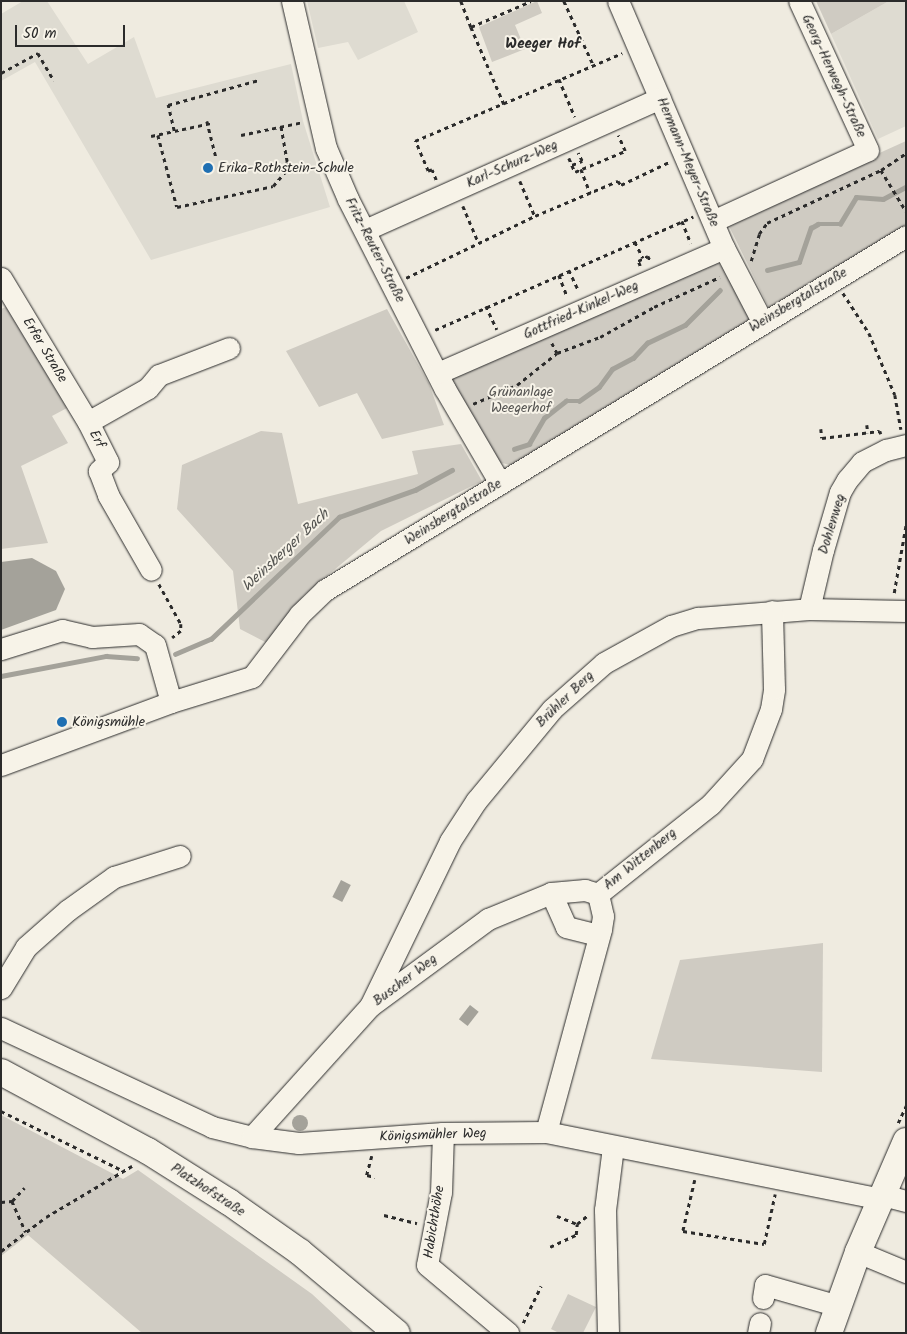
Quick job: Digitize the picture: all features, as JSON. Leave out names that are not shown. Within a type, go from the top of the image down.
[{"type":"main road","name":"Platzhofstraße","points":[[1,1072],[148,1151],[229,1202],[300,1252],[397,1333]]},
{"type":"main road","points":[[829,1333],[858,1252],[890,1198],[906,1142]]},
{"type":"street","name":"Fritz-Reuter-Straße","points":[[292,1],[317,118],[326,148],[438,374],[500,483]]},
{"type":"street","name":"Hermann-Meyer-Straße","points":[[618,1],[724,248],[762,321]]},
{"type":"street","name":"Georg-Herwegh-Straße","points":[[710,216],[868,150],[799,1]]},
{"type":"street","name":"Karl-Schurz-Weg","points":[[365,230],[447,185],[512,164],[660,98]]},
{"type":"street","name":"Weinsbergtalstraße","points":[[1,765],[171,702],[252,677],[300,614],[325,590],[762,321],[906,236]]},
{"type":"street","name":"Gottfried-Kinkel-Weg","points":[[438,374],[724,248]]},
{"type":"street","name":"Erfer Straße","points":[[1,278],[88,422]]},
{"type":"street","name":"Erf","points":[[151,570],[108,495],[100,471],[108,462],[88,422],[148,388],[159,375],[229,348]]},
{"type":"street","name":"Dohlenweg","points":[[809,609],[823,550],[840,492],[847,480],[862,462],[872,456],[906,445]]},
{"type":"street","name":"Brühler Berg","points":[[370,1006],[450,841],[507,760],[552,708],[604,663],[671,626],[721,614],[809,609],[899,610]]},
{"type":"street","name":"Am Wittenberg","points":[[546,1132],[599,935],[603,916],[598,894],[711,804],[752,759],[771,708],[774,689],[772,612]]},
{"type":"street","points":[[1,650],[62,630],[92,637],[139,634],[155,645],[171,702]]},
{"type":"street","points":[[1,988],[26,947],[68,910],[114,877],[180,856]]},
{"type":"street","name":"Buscher Weg","points":[[252,1137],[370,1006],[488,919],[551,893],[585,890],[598,894]]},
{"type":"street","points":[[551,893],[566,927],[599,935]]},
{"type":"street","name":"Königsmühler Weg","points":[[1,1028],[212,1127],[252,1137],[299,1143],[443,1133],[546,1132],[699,1164],[890,1198]]},
{"type":"street","name":"Habichthöhe","points":[[443,1133],[441,1192],[427,1262],[430,1270],[515,1329]]},
{"type":"street","points":[[608,1333],[606,1201],[614,1147]]},
{"type":"street","points":[[858,1252],[906,1272]]},
{"type":"street","points":[[763,1298],[766,1285],[838,1306]]},
{"type":"path","points":[[461,1],[504,104]]},
{"type":"path","points":[[471,26],[531,1]]},
{"type":"path","points":[[564,1],[593,64]]},
{"type":"path","points":[[478,242],[447,185],[432,170],[428,171],[416,141],[593,64],[638,47]]},
{"type":"path","points":[[1,73],[38,53],[54,81]]},
{"type":"path","points":[[559,79],[582,133]]},
{"type":"path","points":[[174,131],[168,105],[259,80]]},
{"type":"path","points":[[242,135],[317,118]]},
{"type":"path","points":[[561,142],[575,172],[625,151],[610,120]]},
{"type":"path","points":[[152,136],[208,123],[216,157]]},
{"type":"path","points":[[158,134],[177,207],[272,186],[285,172],[287,162],[281,127]]},
{"type":"path","points":[[483,400],[517,385],[557,352],[600,337],[654,307],[736,271],[752,260],[759,234],[767,223],[881,170],[906,153]]},
{"type":"path","points":[[393,285],[478,242],[535,216],[618,181],[621,186],[684,155]]},
{"type":"path","points":[[512,164],[535,216]]},
{"type":"path","points":[[581,169],[590,193]]},
{"type":"path","points":[[881,170],[906,211]]},
{"type":"path","points":[[420,337],[486,306],[682,221],[710,216]]},
{"type":"path","points":[[682,221],[698,259]]},
{"type":"path","points":[[636,242],[643,258]]},
{"type":"path","points":[[569,270],[580,311]]},
{"type":"path","points":[[559,274],[580,311]]},
{"type":"path","points":[[844,295],[870,333],[895,395],[899,413]]},
{"type":"path","points":[[486,306],[503,345]]},
{"type":"path","points":[[550,338],[557,352]]},
{"type":"path","points":[[821,429],[822,438],[870,432],[867,425]]},
{"type":"path","points":[[899,610],[906,524]]},
{"type":"path","points":[[151,570],[182,624],[178,634],[155,645]]},
{"type":"path","points":[[1,1111],[124,1171]]},
{"type":"path","points":[[375,1177],[367,1175],[376,1138]]},
{"type":"path","points":[[1,1251],[26,1232],[135,1164]]},
{"type":"path","points":[[699,1164],[683,1230],[764,1244],[778,1179]]},
{"type":"path","points":[[1,1202],[12,1201],[24,1188]]},
{"type":"path","points":[[12,1201],[26,1232]]},
{"type":"path","points":[[550,1247],[576,1235],[577,1224],[606,1201]]},
{"type":"path","points":[[384,1215],[434,1228]]},
{"type":"path","points":[[557,1216],[577,1224]]},
{"type":"path","points":[[515,1329],[542,1286]]},
{"type":"shaded area","name":"Erika-Rothstein-Schule","points":[[23,1],[47,1],[88,64],[134,37],[156,98],[291,64],[303,121],[330,207],[151,260],[35,62],[1,81],[1,14]]},
{"type":"shaded area","points":[[307,1],[404,1],[418,32],[358,60],[348,42],[318,48]]},
{"type":"shaded area","points":[[889,1],[906,1],[906,126],[878,139],[831,34]]},
{"type":"shaded area","points":[[32,558],[56,571],[65,589],[56,610],[1,630],[1,562]]},
{"type":"shaded area","points":[[341,880],[351,885],[342,902],[332,897]]},
{"type":"shaded area","points":[[470,1005],[479,1012],[468,1026],[459,1019]]},
{"type":"shaded area","points":[[297,1115],[303,1115],[308,1120],[306,1129],[297,1131],[292,1126],[292,1120]]},
{"type":"green space","points":[[537,1],[542,13],[515,25],[525,49],[492,62],[479,27]]},
{"type":"green space","points":[[816,1],[889,1],[831,34]]},
{"type":"green space","points":[[906,141],[906,229],[770,310],[727,222]]},
{"type":"green space","name":"Grünanlage Weegerhof","points":[[715,262],[724,267],[750,314],[749,321],[514,466],[498,462],[453,381],[453,377]]},
{"type":"green space","points":[[6,307],[67,408],[52,416],[68,443],[21,466],[48,543],[1,549],[1,309]]},
{"type":"green space","points":[[387,309],[429,384],[444,425],[382,439],[357,393],[319,407],[286,351]]},
{"type":"green space","points":[[261,431],[282,433],[298,504],[418,474],[412,451],[461,444],[482,481],[381,531],[304,595],[269,644],[240,629],[233,571],[177,509],[182,465]]},
{"type":"green space","points":[[823,943],[822,1072],[651,1059],[680,960]]},
{"type":"green space","points":[[1,1115],[123,1179],[138,1170],[312,1294],[354,1333],[142,1333],[28,1235],[1,1256]]},
{"type":"green space","points":[[568,1294],[596,1307],[583,1333],[559,1333],[551,1329]]},
{"type":"waterway","name":"Weinsberger Bach","points":[[767,270],[799,262],[811,228],[818,224],[840,224],[856,197],[883,199],[906,187]]},
{"type":"waterway","name":"Weinsberger Bach","points":[[514,449],[529,444],[544,418],[566,401],[579,401],[599,387],[612,369],[633,358],[647,343],[685,325],[720,290]]},
{"type":"waterway","name":"Weinsberger Bach","points":[[175,654],[211,639],[339,517],[415,490],[452,470]]},
{"type":"waterway","name":"Weinsberger Bach","points":[[1,676],[106,656],[137,658]]},
{"type":"place","name":"Erika-Rothstein-Schule","points":[[208,168]]},
{"type":"place","name":"Königsmühle","points":[[62,722]]},
{"type":"district","name":"Weeger Hof","points":[[543,45]]}]
